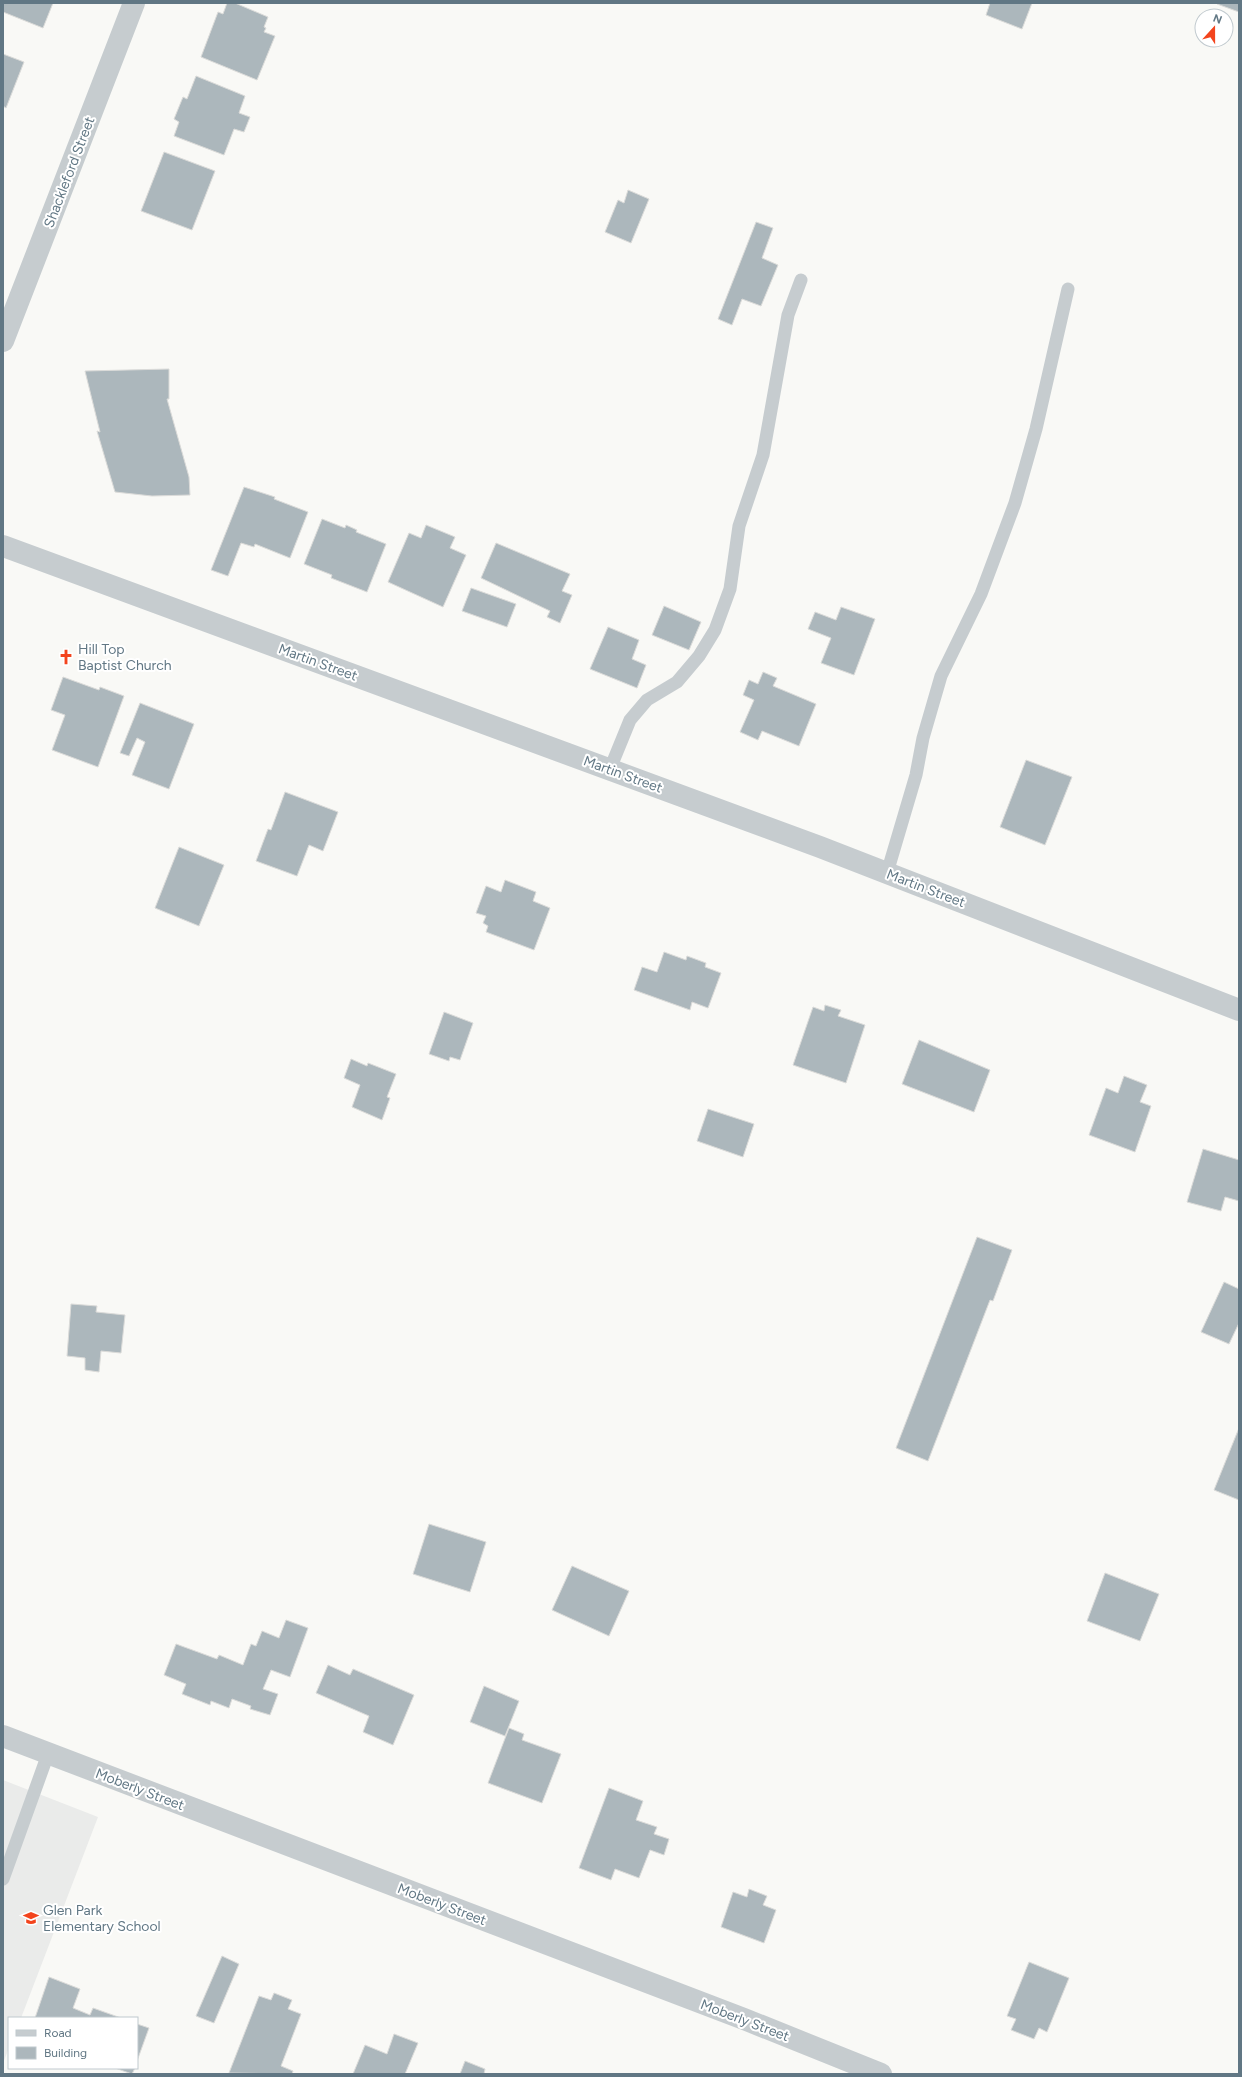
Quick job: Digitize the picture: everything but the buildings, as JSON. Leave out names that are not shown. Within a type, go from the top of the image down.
[{"type":"street","name":"Shackleford Street","points":[[3,341],[134,3]]},
{"type":"street","name":"Martin Street","points":[[3,546],[887,873],[1239,1010]]},
{"type":"street","name":"Moberly Street","points":[[3,1736],[736,2016],[881,2074]]},
{"type":"lane","points":[[610,770],[630,720],[647,700],[677,682],[699,656],[715,630],[730,589],[739,526],[763,454],[788,314],[801,280]]},
{"type":"lane","points":[[887,873],[916,775],[923,738],[941,676],[981,594],[1015,503],[1036,429],[1068,289]]},
{"type":"lane","points":[[3,1879],[48,1754]]},
{"type":"shaded area","name":"Glen Park Elementary School","points":[[3,1780],[98,1817],[21,2017],[8,2017],[8,2050],[3,2063]]},
{"type":"place","name":"Hill Top Baptist Church","points":[[66,657]]},
{"type":"place","name":"Glen Park Elementary School","points":[[31,1918]]}]
